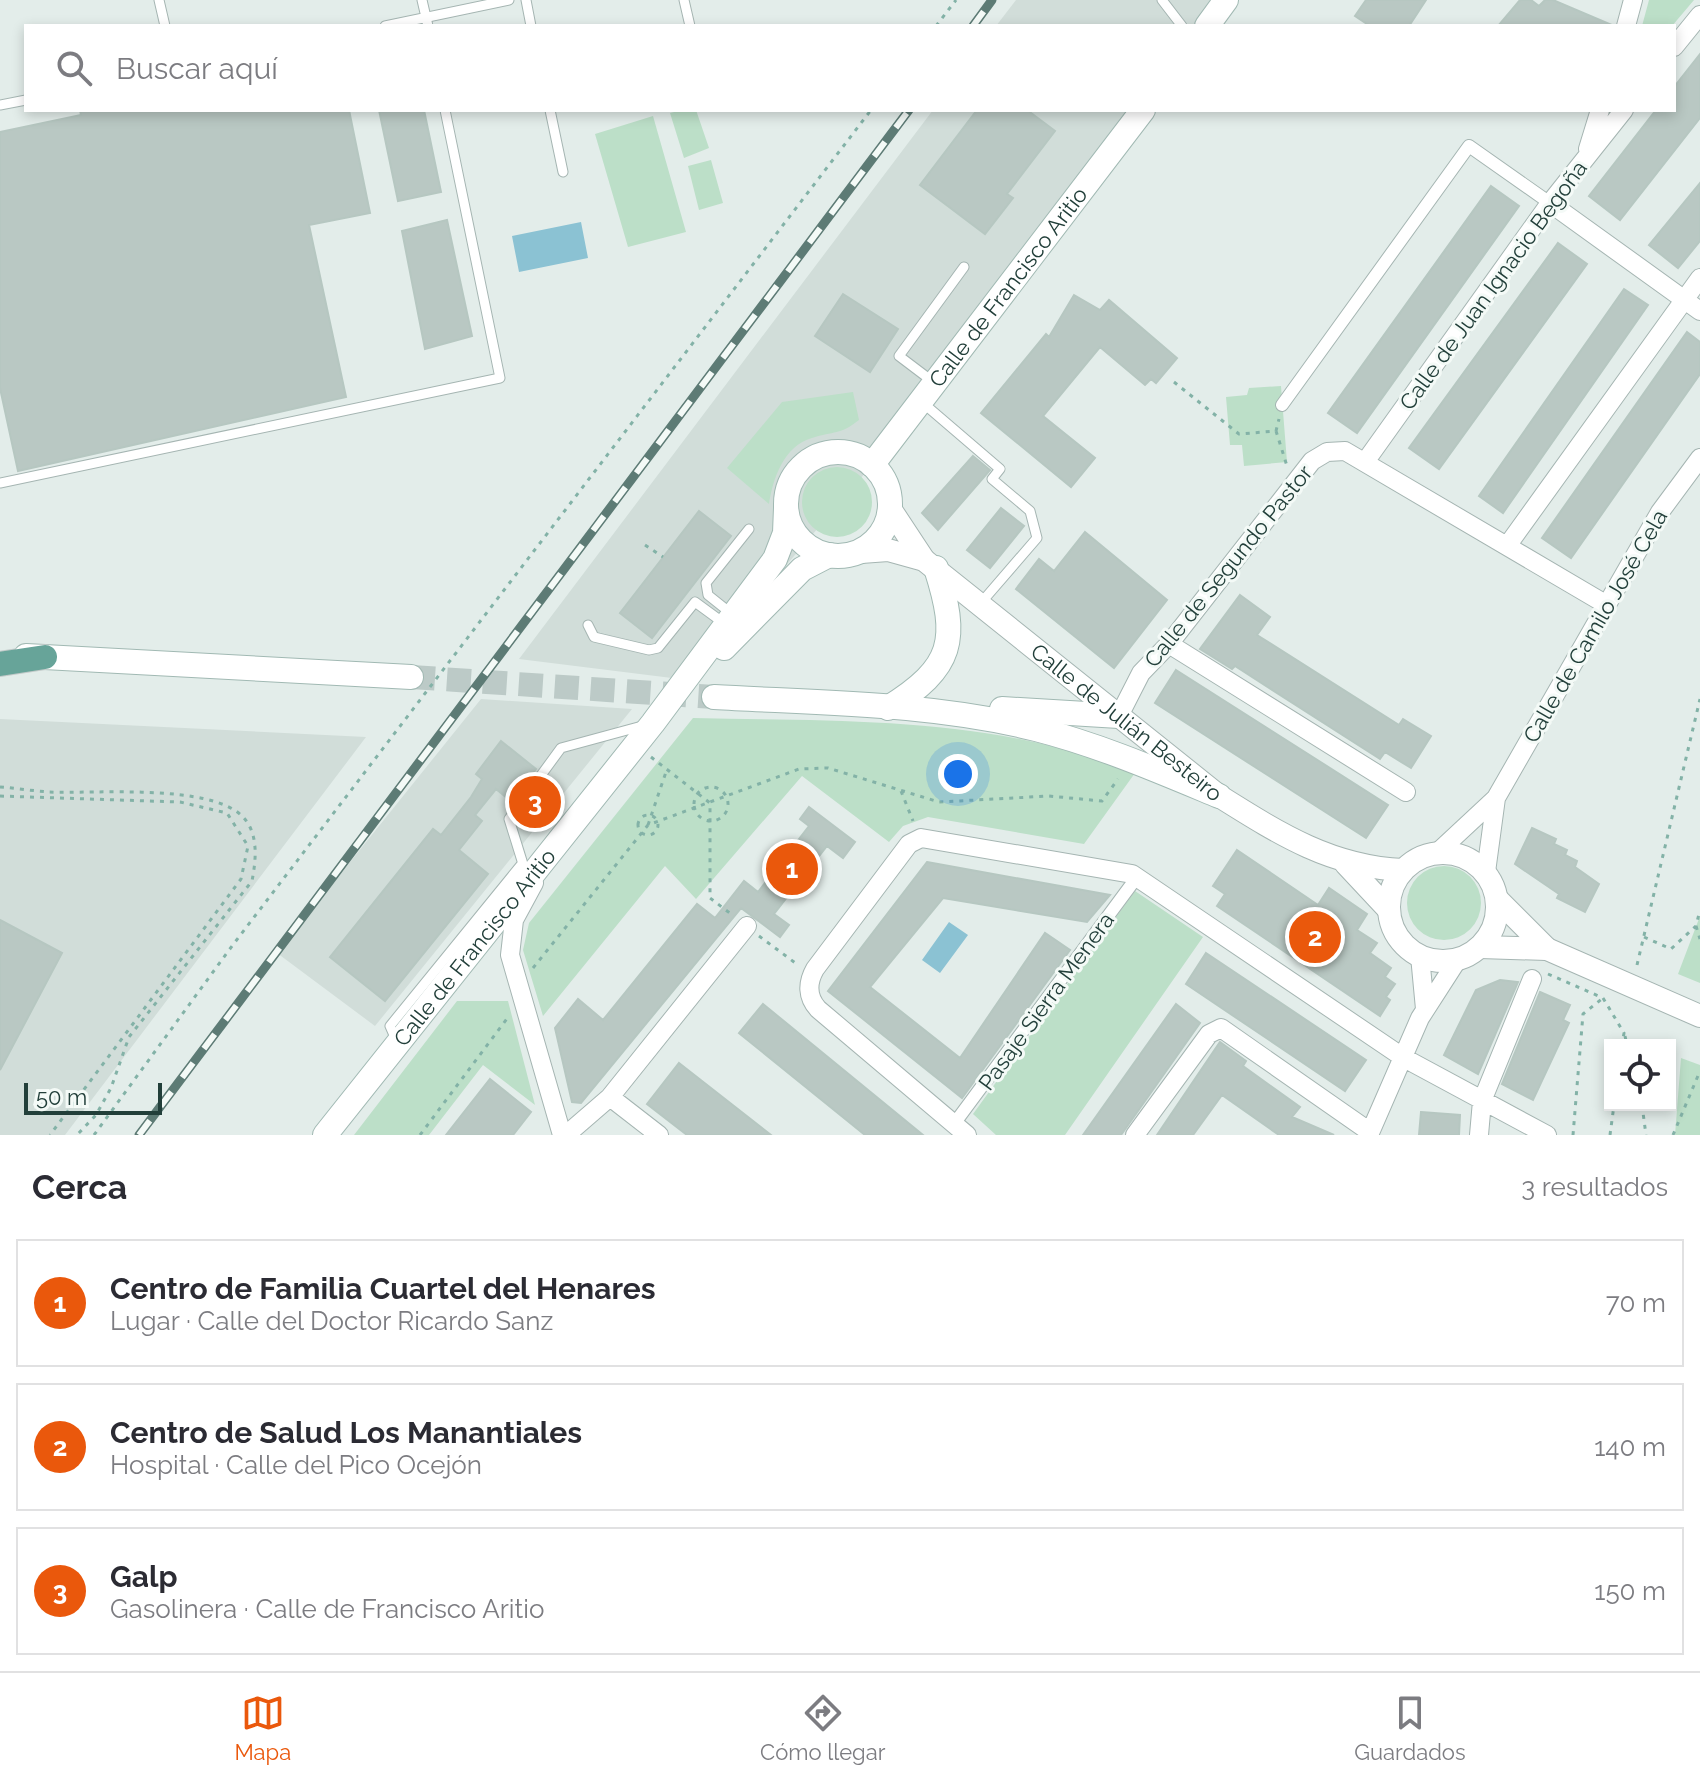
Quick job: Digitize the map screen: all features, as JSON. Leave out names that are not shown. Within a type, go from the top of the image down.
[{"type":"main road","points":[[1208,24],[1226,0]]},
{"type":"main road","name":"Calle de Francisco Aritio","points":[[872,465],[1141,112]]},
{"type":"main road","points":[[834,452],[854,455],[872,465],[884,479],[889,507],[884,530],[861,552],[829,555],[813,550],[799,539],[790,525],[786,508],[788,488],[798,470],[814,458],[834,452]]},
{"type":"main road","name":"Calle de Francisco Aritio","points":[[325,1135],[398,1044],[520,880],[636,745],[729,620],[781,549],[786,508]]},
{"type":"main road","name":"Calle de Francisco Aritio","points":[[653,723],[785,584],[802,569],[829,555]]},
{"type":"main road","points":[[888,708],[934,675],[947,649],[950,622],[930,564]]},
{"type":"main road","points":[[0,652],[411,677]]},
{"type":"main road","points":[[0,664],[45,657]]},
{"type":"main road","points":[[714,697],[888,708],[1033,728],[1132,760],[1219,796]]},
{"type":"main road","points":[[888,708],[930,705],[1119,716]]},
{"type":"street","points":[[1627,24],[1633,0]]},
{"type":"street","points":[[1676,45],[1700,15]]},
{"type":"street","points":[[1586,158],[1599,112]]},
{"type":"street","name":"Calle de Juan Ignacio Begoña","points":[[1365,462],[1550,203],[1622,112]]},
{"type":"street","points":[[1282,405],[1469,146],[1700,311]]},
{"type":"street","points":[[1507,546],[1700,278]]},
{"type":"street","name":"Calle de Segundo Pastor","points":[[1119,716],[1141,673],[1169,644],[1312,461],[1327,452],[1345,451],[1607,605]]},
{"type":"street","name":"Calle de Camilo José Cela","points":[[1438,852],[1496,798],[1660,512],[1700,458]]},
{"type":"street","name":"Calle de Julián Besteiro","points":[[889,507],[930,564],[1219,796],[1274,829],[1345,863],[1403,870]]},
{"type":"street","name":"Calle de Julián Besteiro","points":[[861,552],[888,550],[930,564]]},
{"type":"street","points":[[1169,644],[1406,792]]},
{"type":"street","name":"Calle de Camilo José Cela","points":[[1486,872],[1496,798]]},
{"type":"street","points":[[961,1130],[818,1009],[810,996],[812,975],[909,844],[921,838],[1121,870],[1137,877],[1404,1058],[1547,1135]]},
{"type":"street","points":[[1497,899],[1495,925],[1480,947],[1458,959],[1439,961],[1420,956],[1402,942],[1389,910],[1390,895],[1403,870],[1413,861],[1438,852],[1456,853],[1486,872],[1497,899],[1547,949],[1690,1012]]},
{"type":"street","name":"Calle de Julián Besteiro","points":[[1345,863],[1389,910]]},
{"type":"street","name":"Pasaje Sierra Menera","points":[[961,1130],[1137,877]]},
{"type":"street","points":[[520,880],[510,934],[510,955],[564,1135],[610,1097],[747,926]]},
{"type":"street","points":[[1480,947],[1547,949]]},
{"type":"street","points":[[1420,956],[1425,1009]]},
{"type":"street","points":[[1135,1135],[1209,1034],[1221,1028],[1370,1134],[1425,1009],[1458,959]]},
{"type":"street","points":[[1479,1135],[1482,1101],[1532,979]]},
{"type":"street","points":[[610,1097],[659,1135]]},
{"type":"lane","points":[[159,0],[165,24]]},
{"type":"lane","points":[[422,0],[427,22]]},
{"type":"lane","points":[[406,24],[427,22],[509,0]]},
{"type":"lane","points":[[526,0],[531,24]]},
{"type":"lane","points":[[684,0],[690,24]]},
{"type":"lane","points":[[1162,0],[1180,24]]},
{"type":"lane","points":[[0,105],[24,100]]},
{"type":"lane","points":[[0,483],[500,378],[445,112]]},
{"type":"lane","points":[[550,112],[563,172]]},
{"type":"lane","points":[[964,267],[899,356],[1000,469],[992,479],[1030,511],[1037,538],[979,604]]},
{"type":"lane","points":[[729,620],[708,595],[706,583],[749,529]]},
{"type":"lane","points":[[588,625],[594,637],[649,650],[658,648],[695,602],[729,620]]},
{"type":"lane","points":[[520,880],[509,819],[561,748],[653,723]]},
{"type":"path","points":[[938,24],[956,0]]},
{"type":"path","points":[[94,1135],[241,934],[869,112]]},
{"type":"path","points":[[1174,382],[1239,434],[1276,431]]},
{"type":"path","points":[[1282,405],[1276,431],[1287,468],[1301,476]]},
{"type":"path","points":[[645,545],[663,557]]},
{"type":"path","points":[[1696,926],[1671,949],[1643,936],[1700,699]]},
{"type":"path","points":[[636,745],[710,803]]},
{"type":"path","points":[[648,825],[810,766],[828,768],[939,802],[1049,796],[1102,801],[1132,760]]},
{"type":"path","points":[[420,1135],[520,993],[648,825],[667,769]]},
{"type":"path","points":[[0,787],[50,792],[137,790],[225,805],[244,818],[258,852],[252,881],[129,1037],[111,1088],[96,1115],[77,1135]]},
{"type":"path","points":[[711,787],[726,797],[728,806],[724,816],[710,821],[698,816],[694,809],[697,793],[711,787]]},
{"type":"path","points":[[901,791],[921,838]]},
{"type":"path","points":[[0,796],[180,802],[227,813],[248,846],[241,879],[50,1135]]},
{"type":"path","points":[[710,803],[710,898],[812,975]]},
{"type":"path","points":[[651,815],[658,822]]},
{"type":"path","points":[[642,832],[640,819],[651,815]]},
{"type":"path","points":[[642,832],[653,833],[658,822]]},
{"type":"path","points":[[1700,910],[1696,926],[1700,939]]},
{"type":"path","points":[[1573,1135],[1583,1014],[1603,998],[1624,1039]]},
{"type":"path","points":[[1673,1135],[1700,1071]]},
{"type":"path","points":[[1610,1135],[1613,1111]]},
{"type":"path","points":[[1643,1111],[1646,1135]]},
{"type":"shaded area","points":[[1016,0],[1224,0],[1206,24],[998,24]]},
{"type":"shaded area","points":[[931,112],[1139,112],[872,465],[688,680],[519,659]]},
{"type":"shaded area","points":[[481,699],[632,709],[375,1026],[277,953]]},
{"type":"shaded area","points":[[0,719],[366,737],[65,1135],[0,1135]]},
{"type":"green space","points":[[1649,0],[1694,0],[1674,24],[1643,24]]},
{"type":"green space","points":[[697,112],[709,148],[684,158],[670,113]]},
{"type":"green space","points":[[653,116],[686,232],[628,247],[595,134]]},
{"type":"green space","points":[[711,160],[723,203],[699,210],[688,166]]},
{"type":"green space","points":[[1281,386],[1287,462],[1244,466],[1242,445],[1230,445],[1226,397],[1247,395],[1249,388]]},
{"type":"green space","points":[[853,392],[859,420],[842,430],[812,438],[794,448],[777,474],[769,504],[727,468],[782,402]]},
{"type":"green space","points":[[837,467],[856,473],[866,483],[872,502],[866,521],[856,531],[837,537],[818,531],[808,521],[802,502],[808,483],[818,473]]},
{"type":"green space","points":[[693,718],[877,722],[969,731],[1069,750],[1135,773],[1084,844],[928,817],[903,826],[889,842],[802,776],[696,899],[665,866],[543,1016],[523,950],[529,923]]},
{"type":"green space","points":[[1444,866],[1465,872],[1475,882],[1481,903],[1475,924],[1465,934],[1444,940],[1423,934],[1413,924],[1407,903],[1413,882],[1423,872]]},
{"type":"green space","points":[[1135,891],[1203,937],[1065,1135],[996,1135],[973,1114]]},
{"type":"green space","points":[[1700,916],[1700,983],[1678,974]]},
{"type":"green space","points":[[457,1001],[508,1001],[535,1105],[483,1065],[429,1135],[354,1135]]},
{"type":"green space","points":[[1681,1058],[1700,1065],[1700,1135],[1675,1135]]},
{"type":"water","points":[[581,222],[588,258],[519,272],[512,236]]},
{"type":"water","points":[[949,922],[968,935],[940,973],[922,960]]},
{"type":"building","points":[[1366,0],[1426,0],[1410,24],[1367,24],[1355,16]]},
{"type":"building","points":[[1520,0],[1531,0],[1539,6],[1545,0],[1553,0],[1609,24],[1500,24]]},
{"type":"building","points":[[1700,54],[1700,118],[1620,220],[1589,196],[1654,112],[1676,112],[1676,84]]},
{"type":"building","points":[[80,112],[349,112],[370,213],[309,225],[346,397],[18,471],[0,388],[0,132],[81,115]]},
{"type":"building","points":[[379,112],[424,112],[441,192],[398,201]]},
{"type":"building","points":[[975,112],[1030,112],[1055,131],[1007,194],[1013,198],[985,234],[920,185]]},
{"type":"building","points":[[1700,183],[1700,241],[1678,268],[1649,245]]},
{"type":"building","points":[[1491,186],[1519,206],[1357,433],[1328,413]]},
{"type":"building","points":[[447,220],[472,336],[425,349],[402,231]]},
{"type":"building","points":[[1558,243],[1587,264],[1439,469],[1409,448]]},
{"type":"building","points":[[1624,289],[1648,305],[1503,513],[1479,496]]},
{"type":"building","points":[[843,294],[898,329],[870,372],[815,336]]},
{"type":"building","points":[[1074,295],[1100,310],[1109,300],[1177,358],[1156,383],[1151,379],[1145,385],[1100,347],[1043,416],[1095,458],[1071,487],[981,413],[1046,334],[1049,337]]},
{"type":"building","points":[[1687,332],[1700,342],[1700,374],[1571,558],[1542,538]]},
{"type":"building","points":[[973,456],[990,470],[938,530],[922,513]]},
{"type":"building","points":[[1001,508],[1024,526],[990,568],[967,550]]},
{"type":"building","points":[[699,511],[731,536],[652,638],[620,613]]},
{"type":"building","points":[[1085,532],[1167,600],[1114,668],[1016,589],[1039,559],[1054,571]]},
{"type":"building","points":[[1240,595],[1270,617],[1257,635],[1399,725],[1403,719],[1431,736],[1411,768],[1385,752],[1380,759],[1235,666],[1232,669],[1200,649]]},
{"type":"building","points":[[1176,670],[1388,805],[1366,838],[1155,703]]},
{"type":"building","points":[[501,741],[536,769],[512,802],[496,789],[475,815],[482,821],[459,850],[488,874],[385,1001],[330,957],[433,829],[441,835],[471,797],[482,779],[476,774]]},
{"type":"building","points":[[548,779],[558,786],[532,819],[523,812]]},
{"type":"building","points":[[809,807],[855,842],[843,858],[827,846],[774,914],[789,925],[780,937],[741,908],[581,1103],[572,1102],[555,1028],[578,999],[603,1020],[697,904],[715,918],[744,881],[758,892],[809,826],[800,819]]},
{"type":"building","points":[[1532,828],[1556,839],[1554,844],[1567,850],[1565,855],[1577,861],[1575,867],[1599,884],[1585,912],[1557,898],[1559,894],[1515,864]]},
{"type":"building","points":[[1237,850],[1318,905],[1329,888],[1367,914],[1357,930],[1377,943],[1370,953],[1391,968],[1385,977],[1395,984],[1386,997],[1390,1000],[1380,1016],[1217,906],[1225,894],[1213,886]]},
{"type":"building","points":[[927,862],[1110,895],[1087,922],[943,898],[870,987],[960,1058],[1045,933],[1070,950],[962,1098],[828,991]]},
{"type":"building","points":[[0,920],[62,953],[0,1070]]},
{"type":"building","points":[[1206,953],[1366,1060],[1345,1091],[1186,984]]},
{"type":"building","points":[[1500,980],[1518,982],[1478,1074],[1444,1055],[1476,990]]},
{"type":"building","points":[[1540,992],[1570,1005],[1563,1020],[1569,1023],[1533,1100],[1502,1084]]},
{"type":"building","points":[[763,1004],[923,1135],[865,1135],[739,1033]]},
{"type":"building","points":[[1176,1004],[1200,1023],[1121,1135],[1083,1135]]},
{"type":"building","points":[[1220,1042],[1246,1061],[1243,1066],[1300,1107],[1292,1117],[1334,1135],[1279,1135],[1222,1095],[1193,1135],[1157,1135]]},
{"type":"building","points":[[679,1063],[771,1135],[687,1135],[647,1104]]},
{"type":"building","points":[[490,1079],[531,1112],[513,1135],[446,1135]]},
{"type":"building","points":[[1421,1112],[1460,1115],[1459,1135],[1419,1135]]},
{"type":"tunnel","points":[[411,677],[714,697]]},
{"type":"railway","points":[[974,24],[992,0]]},
{"type":"railway","points":[[139,1135],[907,112]]},
{"type":"place","name":"Galp","points":[[535,802]]},
{"type":"place","name":"Centro de Familia Cuartel del Henares","points":[[792,869]]},
{"type":"place","name":"Centro de Salud Los Manantiales","points":[[1315,937]]}]
